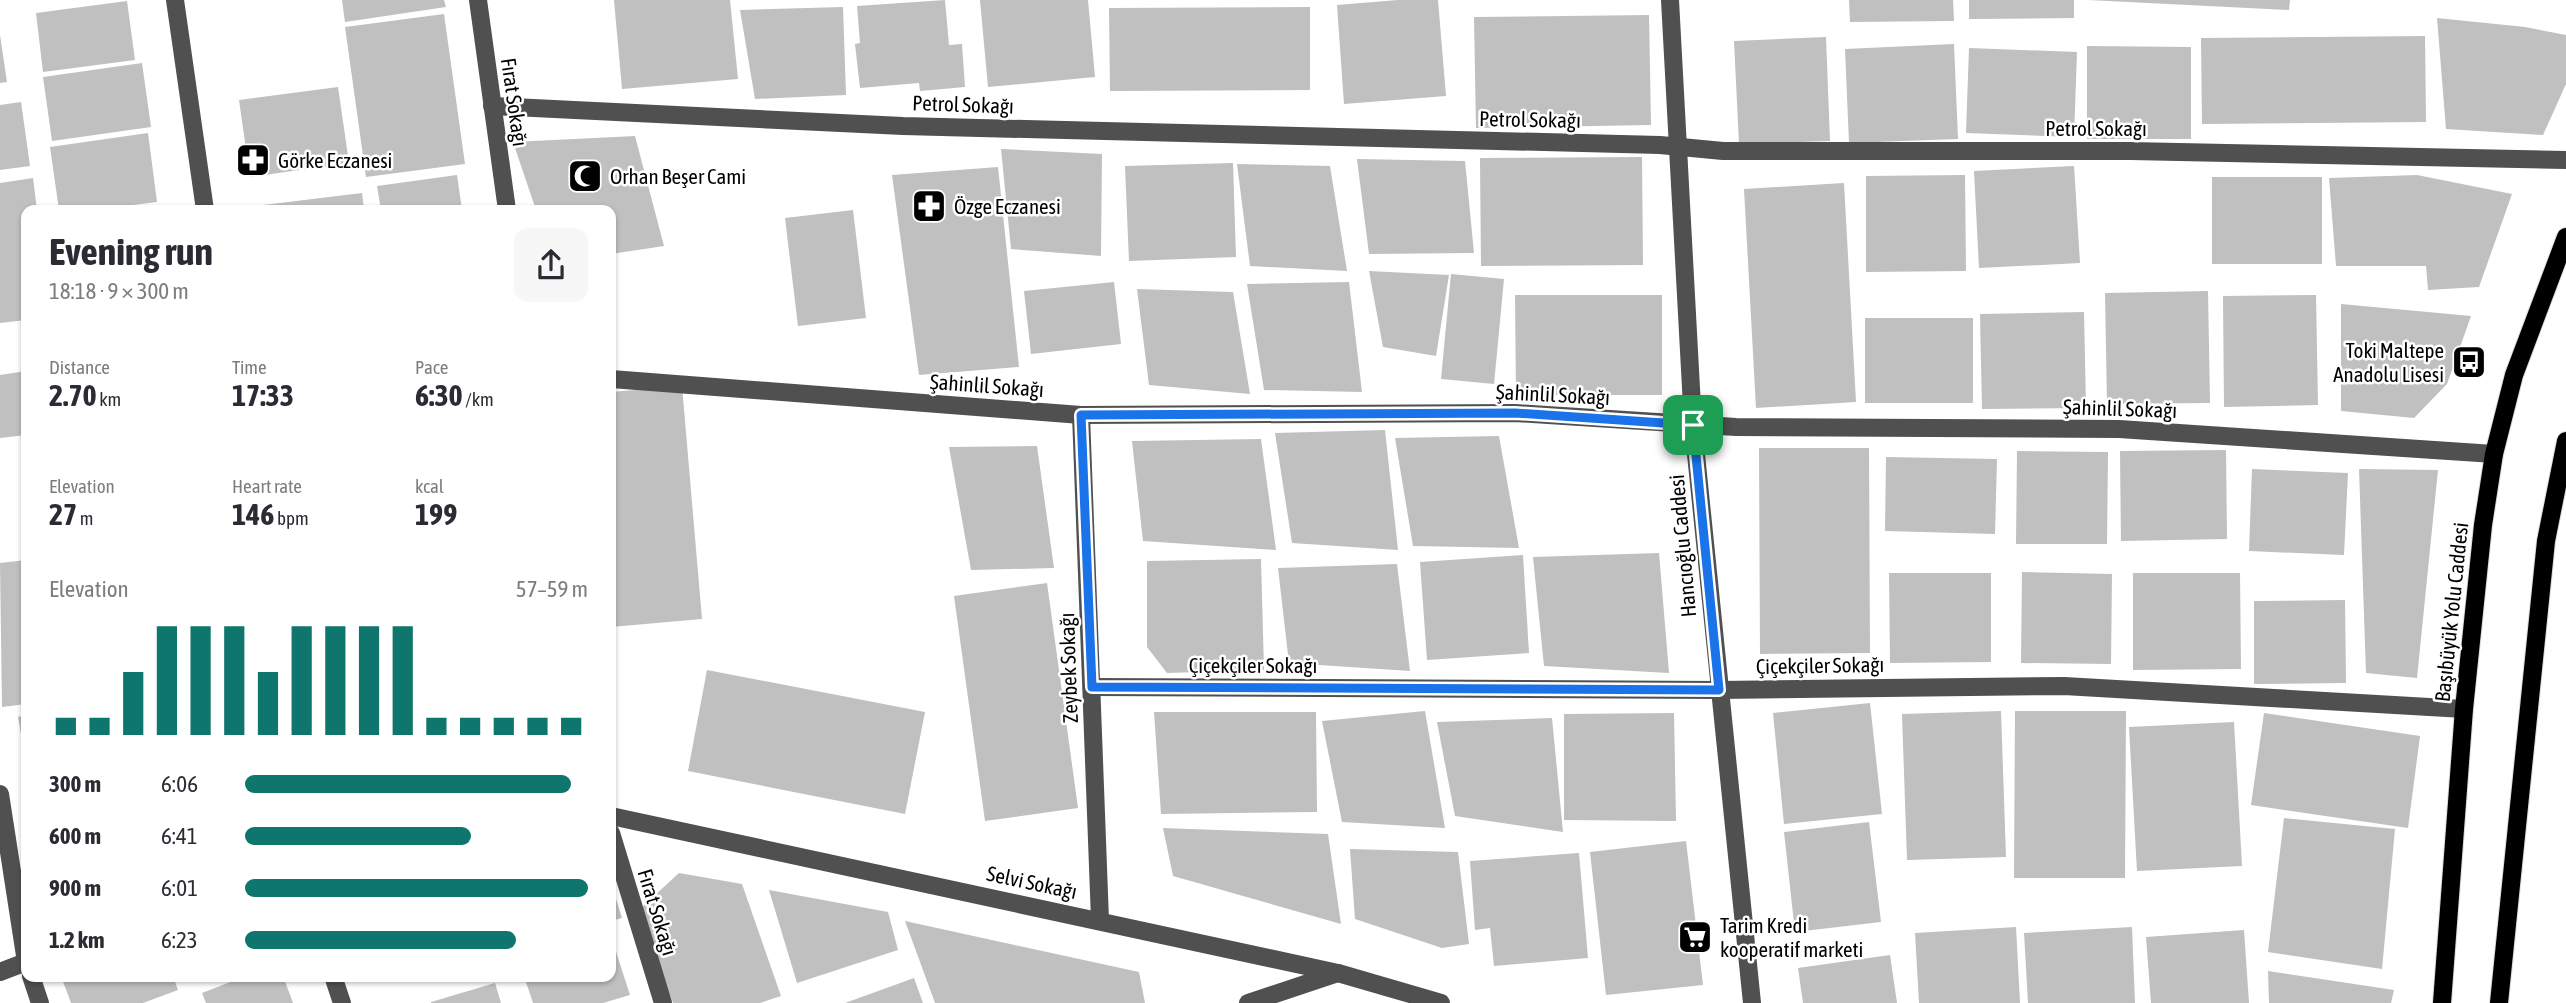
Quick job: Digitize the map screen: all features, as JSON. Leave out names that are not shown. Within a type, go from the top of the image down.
[{"type":"main road","name":"Başıbüyük Yolu Caddesi","points":[[2442,1003],[2464,709],[2483,525],[2494,454],[2514,375],[2566,237]]},
{"type":"main road","points":[[2499,1003],[2546,541],[2566,441]]},
{"type":"street","points":[[175,0],[204,205]]},
{"type":"street","name":"Fırat Sokağı","points":[[478,0],[506,205]]},
{"type":"street","name":"Hancıoğlu Caddesi","points":[[1670,0],[1693,425],[1752,1003]]},
{"type":"street","name":"Petrol Sokağı","points":[[492,106],[904,126],[1723,151],[2144,151],[2566,160]]},
{"type":"street","name":"Şahinlil Sokağı","points":[[616,379],[1081,415],[1515,413],[1693,425],[2119,429],[2494,454]]},
{"type":"street","name":"Zeybek Sokağı","points":[[1081,415],[1100,920]]},
{"type":"street","name":"Çiçekçiler Sokağı","points":[[1092,687],[1719,690],[2064,686],[2464,709]]},
{"type":"street","points":[[0,794],[21,930]]},
{"type":"street","name":"Selvi Sokağı","points":[[616,817],[1338,972],[1441,1003]]},
{"type":"street","name":"Fırat Sokağı","points":[[616,850],[663,1003]]},
{"type":"street","points":[[0,972],[21,964]]},
{"type":"street","points":[[1248,1003],[1338,972]]},
{"type":"street","points":[[33,982],[40,1003]]},
{"type":"street","points":[[334,982],[341,1003]]},
{"type":"building","points":[[342,0],[444,0],[446,7],[345,22]]},
{"type":"building","points":[[614,0],[730,0],[738,79],[622,89]]},
{"type":"building","points":[[945,0],[949,45],[962,44],[965,87],[920,91],[919,83],[860,88],[855,44],[860,43],[857,6]]},
{"type":"building","points":[[980,0],[1088,0],[1095,77],[988,87]]},
{"type":"building","points":[[1438,0],[1446,96],[1344,104],[1337,5]]},
{"type":"building","points":[[1849,0],[1953,0],[1954,21],[1850,22]]},
{"type":"building","points":[[1969,0],[2074,0],[2074,18],[1969,19]]},
{"type":"building","points":[[2088,0],[2290,0],[2289,10]]},
{"type":"building","points":[[127,1],[135,60],[43,72],[36,13]]},
{"type":"building","points":[[843,7],[846,95],[755,99],[740,10]]},
{"type":"building","points":[[1310,7],[1310,90],[1110,91],[1109,8]]},
{"type":"building","points":[[444,14],[465,164],[366,177],[345,27]]},
{"type":"building","points":[[1649,15],[1651,125],[1476,128],[1474,17]]},
{"type":"building","points":[[2437,18],[2525,27],[2566,35],[2566,84],[2543,135],[2446,129]]},
{"type":"building","points":[[0,35],[7,82],[0,83]]},
{"type":"building","points":[[2425,36],[2426,122],[2202,124],[2201,38]]},
{"type":"building","points":[[1826,37],[1830,141],[1739,144],[1734,41]]},
{"type":"building","points":[[1954,44],[1958,139],[1849,143],[1845,49]]},
{"type":"building","points":[[2087,46],[2191,47],[2191,139],[2087,139]]},
{"type":"building","points":[[1969,48],[2077,52],[2074,137],[1966,133]]},
{"type":"building","points":[[142,63],[151,127],[52,141],[43,77]]},
{"type":"building","points":[[338,87],[349,163],[250,177],[239,100]]},
{"type":"building","points":[[21,102],[30,166],[0,170],[0,105]]},
{"type":"building","points":[[148,133],[157,202],[133,205],[58,205],[50,147]]},
{"type":"building","name":"Orhan Beşer Cami","points":[[635,136],[664,246],[616,253],[616,205],[534,205],[513,142]]},
{"type":"building","points":[[1001,149],[1102,154],[1101,256],[1011,249]]},
{"type":"building","points":[[1642,157],[1643,265],[1481,266],[1480,158]]},
{"type":"building","points":[[1357,159],[1465,161],[1474,253],[1369,254]]},
{"type":"building","points":[[1233,163],[1236,257],[1129,261],[1125,166]]},
{"type":"building","points":[[1237,164],[1330,166],[1347,271],[1250,266]]},
{"type":"building","points":[[2074,166],[2080,263],[1979,268],[1974,171]]},
{"type":"building","points":[[998,167],[1019,367],[919,375],[892,175]]},
{"type":"building","points":[[457,175],[461,205],[380,205],[377,186]]},
{"type":"building","points":[[1965,175],[1966,271],[1866,272],[1866,176]]},
{"type":"building","points":[[2417,175],[2512,194],[2479,287],[2428,290],[2426,266],[2336,266],[2329,178]]},
{"type":"building","points":[[2212,177],[2322,177],[2322,264],[2212,264]]},
{"type":"building","points":[[33,178],[36,205],[21,205],[21,321],[0,323],[0,183]]},
{"type":"building","points":[[1844,183],[1856,402],[1756,408],[1744,189]]},
{"type":"building","points":[[362,193],[363,205],[263,205]]},
{"type":"building","points":[[853,210],[866,318],[798,326],[785,218]]},
{"type":"building","points":[[1369,271],[1449,275],[1436,356],[1383,347]]},
{"type":"building","points":[[1451,274],[1504,279],[1494,384],[1441,379]]},
{"type":"building","points":[[1114,282],[1121,344],[1031,354],[1024,291]]},
{"type":"building","points":[[1349,282],[1362,392],[1264,390],[1247,284]]},
{"type":"building","points":[[1137,289],[1233,292],[1250,394],[1149,385]]},
{"type":"building","points":[[2208,291],[2210,403],[2107,404],[2105,293]]},
{"type":"building","points":[[1515,295],[1662,295],[1662,395],[1516,395]]},
{"type":"building","points":[[2316,295],[2318,405],[2224,407],[2223,296]]},
{"type":"building","points":[[2341,304],[2471,316],[2447,384],[2414,418],[2341,411]]},
{"type":"building","points":[[2084,312],[2086,408],[1982,409],[1980,314]]},
{"type":"building","points":[[1865,318],[1973,318],[1973,403],[1865,403]]},
{"type":"building","points":[[21,372],[21,436],[0,438],[0,375]]},
{"type":"building","points":[[682,386],[702,619],[616,627],[616,392]]},
{"type":"building","points":[[1385,430],[1398,550],[1292,543],[1275,433]]},
{"type":"building","points":[[1499,436],[1519,548],[1413,546],[1395,438]]},
{"type":"building","points":[[1261,439],[1276,550],[1143,541],[1132,441]]},
{"type":"building","points":[[1037,446],[1054,568],[971,570],[949,447]]},
{"type":"building","points":[[1759,448],[1869,448],[1870,653],[1760,654]]},
{"type":"building","points":[[2226,450],[2227,539],[2121,541],[2120,451]]},
{"type":"building","points":[[2017,451],[2108,452],[2107,544],[2016,544]]},
{"type":"building","points":[[1886,457],[1997,459],[1995,534],[1885,531]]},
{"type":"building","points":[[2252,469],[2348,473],[2344,555],[2249,551]]},
{"type":"building","points":[[2359,469],[2438,470],[2417,678],[2366,673]]},
{"type":"building","points":[[1659,553],[1669,673],[1544,666],[1533,557]]},
{"type":"building","points":[[1523,555],[1529,653],[1427,660],[1420,562]]},
{"type":"building","points":[[1261,559],[1264,670],[1167,673],[1147,647],[1147,561]]},
{"type":"building","points":[[21,561],[21,705],[2,707],[0,563]]},
{"type":"building","points":[[1397,564],[1410,671],[1289,663],[1278,568]]},
{"type":"building","points":[[2022,572],[2112,574],[2111,664],[2021,663]]},
{"type":"building","points":[[1889,573],[1991,573],[1991,662],[1890,663]]},
{"type":"building","points":[[2133,573],[2240,573],[2241,669],[2133,670]]},
{"type":"building","points":[[1047,583],[1078,808],[985,821],[954,596]]},
{"type":"building","points":[[2345,600],[2346,683],[2254,684],[2254,601]]},
{"type":"building","points":[[707,670],[925,712],[905,814],[688,771]]},
{"type":"building","points":[[1870,703],[1882,814],[1784,824],[1773,713]]},
{"type":"building","points":[[1425,711],[1445,828],[1342,822],[1322,721]]},
{"type":"building","points":[[2001,711],[2006,857],[1907,860],[1902,714]]},
{"type":"building","points":[[2015,711],[2126,711],[2125,878],[2014,878]]},
{"type":"building","points":[[1154,712],[1316,712],[1317,812],[1161,814]]},
{"type":"building","points":[[1674,713],[1676,821],[1564,820],[1564,714]]},
{"type":"building","points":[[2264,713],[2420,736],[2408,828],[2251,805]]},
{"type":"building","points":[[1552,718],[1563,832],[1455,816],[1437,722]]},
{"type":"building","points":[[2234,722],[2242,866],[2137,871],[2129,727]]},
{"type":"building","points":[[2284,818],[2395,829],[2382,969],[2268,952]]},
{"type":"building","points":[[1869,822],[1881,922],[1795,932],[1784,832]]},
{"type":"building","points":[[1163,828],[1328,834],[1341,924],[1173,876]]},
{"type":"building","points":[[1686,841],[1703,985],[1606,995],[1590,852]]},
{"type":"building","points":[[1350,849],[1458,852],[1469,944],[1442,948],[1355,919]]},
{"type":"building","points":[[1579,853],[1588,958],[1494,966],[1490,928],[1475,930],[1470,861]]},
{"type":"building","points":[[679,873],[742,884],[781,996],[760,1003],[673,1003],[640,909]]},
{"type":"building","points":[[769,890],[888,912],[898,950],[797,983]]},
{"type":"building","points":[[616,899],[622,918],[616,920]]},
{"type":"building","points":[[905,921],[1139,972],[1145,1003],[935,1003]]},
{"type":"building","points":[[2016,927],[2020,1003],[1919,1003],[1915,933]]},
{"type":"building","points":[[2132,927],[2135,1003],[2028,1003],[2024,933]]},
{"type":"building","points":[[2244,930],[2249,1003],[2151,1003],[2146,937]]},
{"type":"building","points":[[616,952],[630,995],[603,1003],[533,1003],[526,982],[616,982]]},
{"type":"building","points":[[1890,955],[1897,1003],[1803,1003],[1798,968]]},
{"type":"building","points":[[2268,971],[2394,990],[2391,1003],[2269,1003]]},
{"type":"building","points":[[914,978],[923,1003],[845,1003]]},
{"type":"building","points":[[63,982],[175,982],[178,990],[143,1003],[71,1003]]},
{"type":"building","points":[[230,982],[285,982],[293,1003],[206,1003],[202,993]]},
{"type":"building","points":[[495,983],[501,1003],[431,1003],[431,1002]]},
{"type":"place","name":"Görke Eczanesi","points":[[253,160]]},
{"type":"place","name":"Orhan Beşer Cami","points":[[585,176]]},
{"type":"place","name":"Özge Eczanesi","points":[[929,206]]},
{"type":"place","name":"Toki Maltepe Anadolu Lisesi","points":[[2469,362]]},
{"type":"place","name":"Tarim Kredi kooperatif marketi","points":[[1695,937]]},
{"type":"route","points":[[1515,413],[1693,425],[1719,690],[1092,687],[1081,415],[1515,413]]}]
